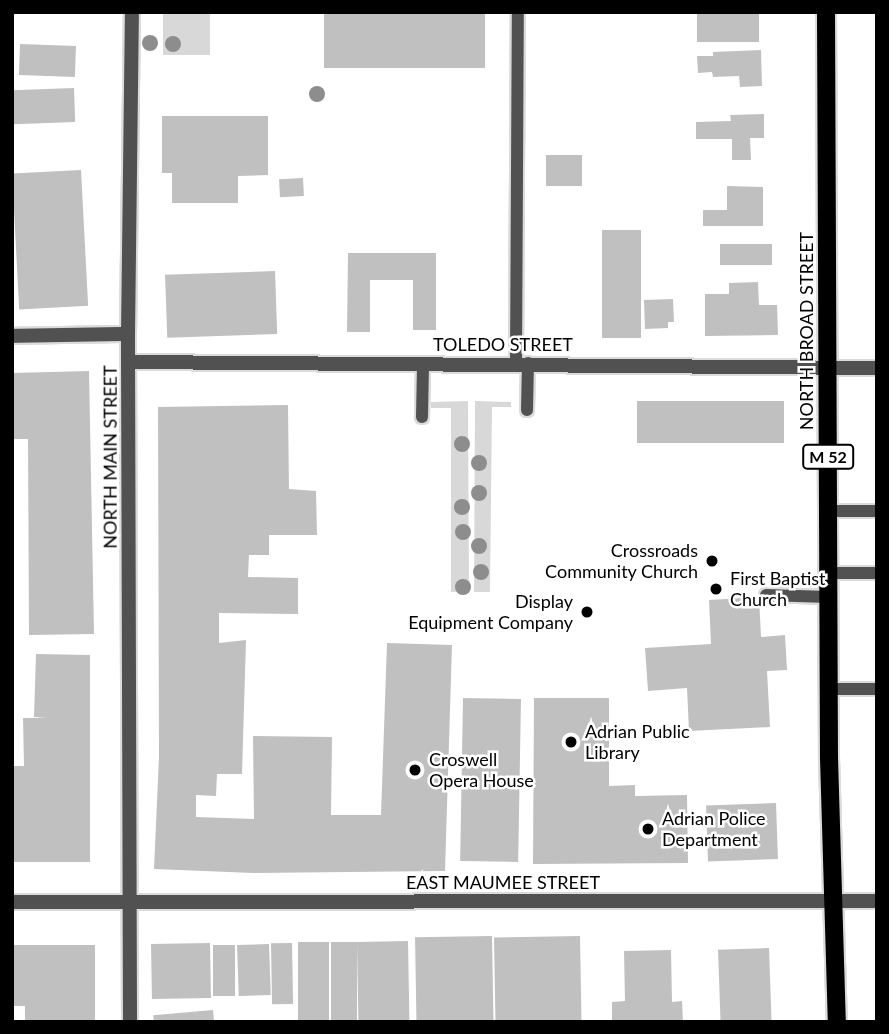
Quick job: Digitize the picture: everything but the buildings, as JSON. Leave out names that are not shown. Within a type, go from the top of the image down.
[{"type":"main road","name":"NORTH BROAD STREET","points":[[826,12],[831,901]]},
{"type":"main road","name":"M 52","points":[[831,901],[837,1022]]},
{"type":"street","name":"NORTH MAIN STREET","points":[[130,1022],[128,334],[132,12]]},
{"type":"street","points":[[12,336],[128,334]]},
{"type":"street","name":"TOLEDO STREET","points":[[130,362],[522,363],[877,368]]},
{"type":"street","name":"EAST MAUMEE STREET","points":[[12,902],[877,901]]},
{"type":"lane","points":[[518,12],[522,363],[527,410]]},
{"type":"lane","points":[[422,417],[423,363]]},
{"type":"lane","points":[[828,511],[877,510]]},
{"type":"lane","points":[[828,573],[877,573]]},
{"type":"lane","points":[[766,596],[828,597]]},
{"type":"lane","points":[[828,689],[877,689]]},
{"type":"shaded area","points":[[163,12],[210,12],[210,55],[163,55]]},
{"type":"shaded area","points":[[468,401],[469,591],[451,592],[451,408],[431,408],[431,402]]},
{"type":"shaded area","points":[[475,401],[511,402],[511,407],[492,407],[490,592],[474,592]]},
{"type":"place","name":"Crossroads Community Church","points":[[712,561]]},
{"type":"place","name":"First Baptist Church","points":[[716,589]]},
{"type":"place","name":"Display Equipment Company","points":[[587,612]]},
{"type":"place","name":"Adrian Public Library","points":[[571,742]]},
{"type":"place","name":"Croswell Opera House","points":[[415,770]]},
{"type":"place","name":"Adrian Police Department","points":[[648,829]]}]
